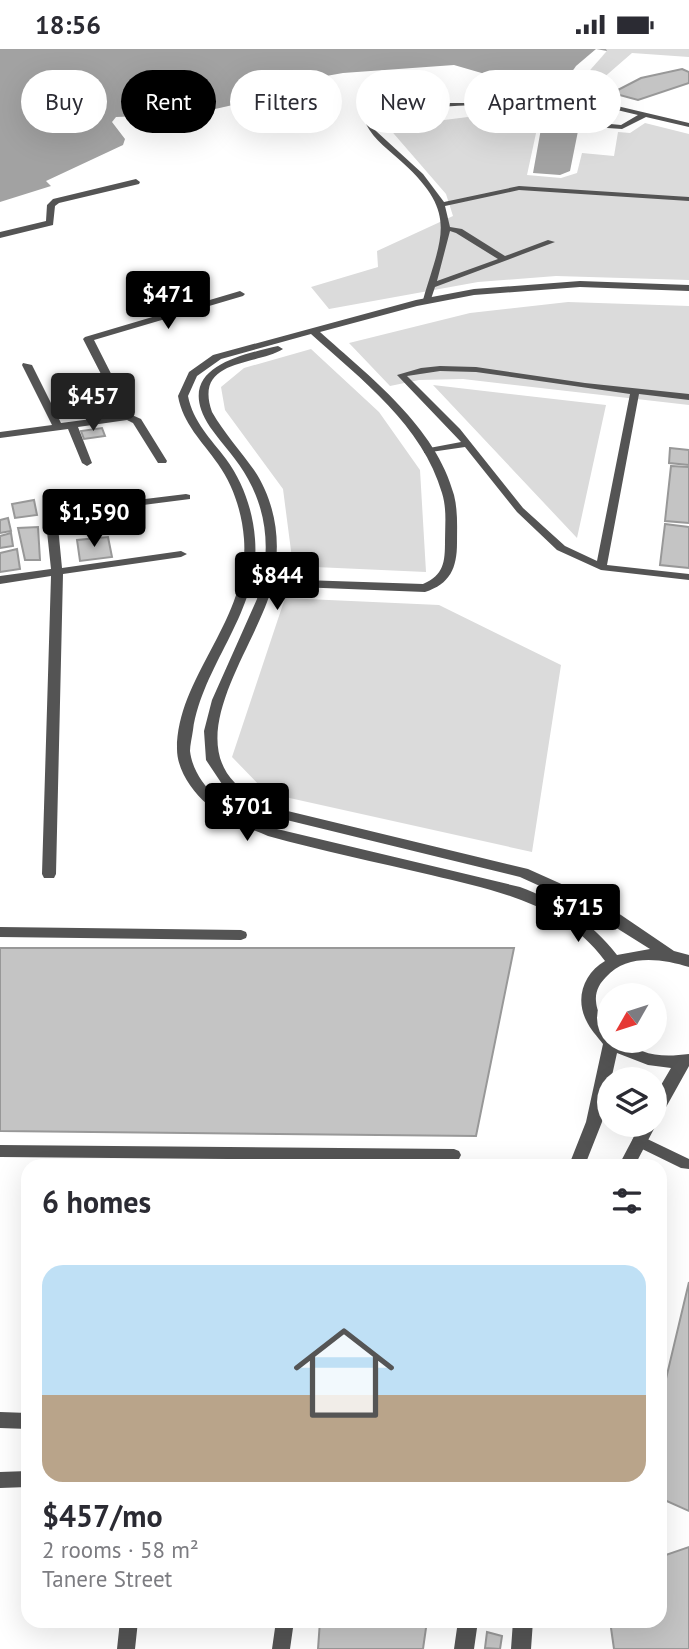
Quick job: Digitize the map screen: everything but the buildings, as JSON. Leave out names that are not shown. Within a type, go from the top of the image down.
[{"type":"street","points":[[621,109],[689,125]]},
{"type":"street","points":[[621,126],[644,115]]},
{"type":"street","points":[[0,235],[50,223],[51,205],[56,201],[136,182]]},
{"type":"street","points":[[667,954],[611,915],[559,885],[475,861],[293,819],[267,811],[235,793],[212,765],[208,733],[252,629],[268,583],[272,544],[259,491],[243,460],[208,415],[202,396],[210,378],[230,363],[316,333],[427,300],[505,288],[559,285],[619,284],[689,288]]},
{"type":"street","points":[[613,961],[590,931],[546,902],[468,879],[254,827],[215,804],[188,771],[183,733],[246,582],[250,545],[245,513],[236,485],[190,419],[183,396],[193,374],[217,356],[424,311],[510,296],[596,292],[689,296]]},
{"type":"street","points":[[128,417],[88,339],[240,295]]},
{"type":"street","points":[[246,582],[415,589],[441,581],[451,565],[450,508],[444,480],[427,450],[399,414],[316,333]]},
{"type":"street","points":[[27,365],[58,427]]},
{"type":"street","points":[[0,435],[128,417],[137,421],[162,461]]},
{"type":"street","points":[[72,425],[87,463]]},
{"type":"street","points":[[49,874],[57,573],[51,513],[186,497]]},
{"type":"street","points":[[0,580],[181,554]]},
{"type":"street","points":[[230,625],[252,629]]},
{"type":"street","points":[[597,1024],[592,1018],[589,992],[593,980],[613,961],[638,953],[667,954],[689,961]]},
{"type":"street","points":[[579,1159],[594,1122],[608,1053]]},
{"type":"street","points":[[633,1053],[645,1059],[686,1061],[667,1092]]},
{"type":"street","points":[[630,1159],[641,1137]]},
{"type":"street","points":[[464,1649],[467,1628]]},
{"type":"street","points":[[521,1649],[522,1628]]},
{"type":"lane","points":[[427,300],[446,228],[441,205],[428,186],[373,132],[369,124],[389,114],[464,105]]},
{"type":"lane","points":[[441,205],[519,188],[689,199]]},
{"type":"lane","points":[[446,228],[459,232],[504,259]]},
{"type":"lane","points":[[431,286],[551,242]]},
{"type":"lane","points":[[689,397],[460,367],[434,367],[401,375],[467,444],[520,510],[540,530],[572,554],[601,567],[689,577]]},
{"type":"lane","points":[[601,567],[635,391]]},
{"type":"lane","points":[[427,450],[467,444]]},
{"type":"lane","points":[[0,932],[242,935]]},
{"type":"lane","points":[[639,1141],[686,1164]]},
{"type":"lane","points":[[0,1151],[306,1159]]},
{"type":"lane","points":[[366,1159],[454,1155]]},
{"type":"lane","points":[[0,1420],[21,1421]]},
{"type":"lane","points":[[0,1480],[21,1479]]},
{"type":"lane","points":[[126,1649],[128,1628]]},
{"type":"lane","points":[[281,1649],[284,1628]]},
{"type":"shaded area","points":[[0,49],[607,51],[587,70],[471,70],[454,65],[356,70],[342,73],[342,70],[230,70],[230,106],[216,109],[216,70],[121,70],[121,117],[116,117],[112,122],[125,139],[123,145],[46,181],[51,186],[0,202]]},
{"type":"shaded area","points":[[606,49],[689,49],[689,57],[632,53],[612,70],[590,70]]},
{"type":"shaded area","points":[[464,118],[464,133],[536,133],[527,175],[561,178],[577,173],[582,153],[614,156],[618,133],[630,133],[645,123],[689,134],[689,280],[556,276],[478,282],[329,309],[311,287],[378,267],[377,251],[453,216],[446,194],[393,133],[450,133],[450,119]]},
{"type":"shaded area","points":[[540,133],[578,133],[570,171],[560,175],[533,173]]},
{"type":"shaded area","points":[[568,302],[689,306],[689,405],[463,379],[419,380],[390,386],[349,343],[470,313]]},
{"type":"shaded area","points":[[311,349],[379,412],[420,470],[426,572],[293,566],[283,489],[225,410],[221,387],[244,368]]},
{"type":"shaded area","points":[[433,385],[606,405],[577,538]]},
{"type":"shaded area","points":[[285,598],[439,605],[561,665],[532,852],[267,793],[232,757]]},
{"type":"pier","points":[[596,49],[607,51],[590,70],[573,70]]}]
